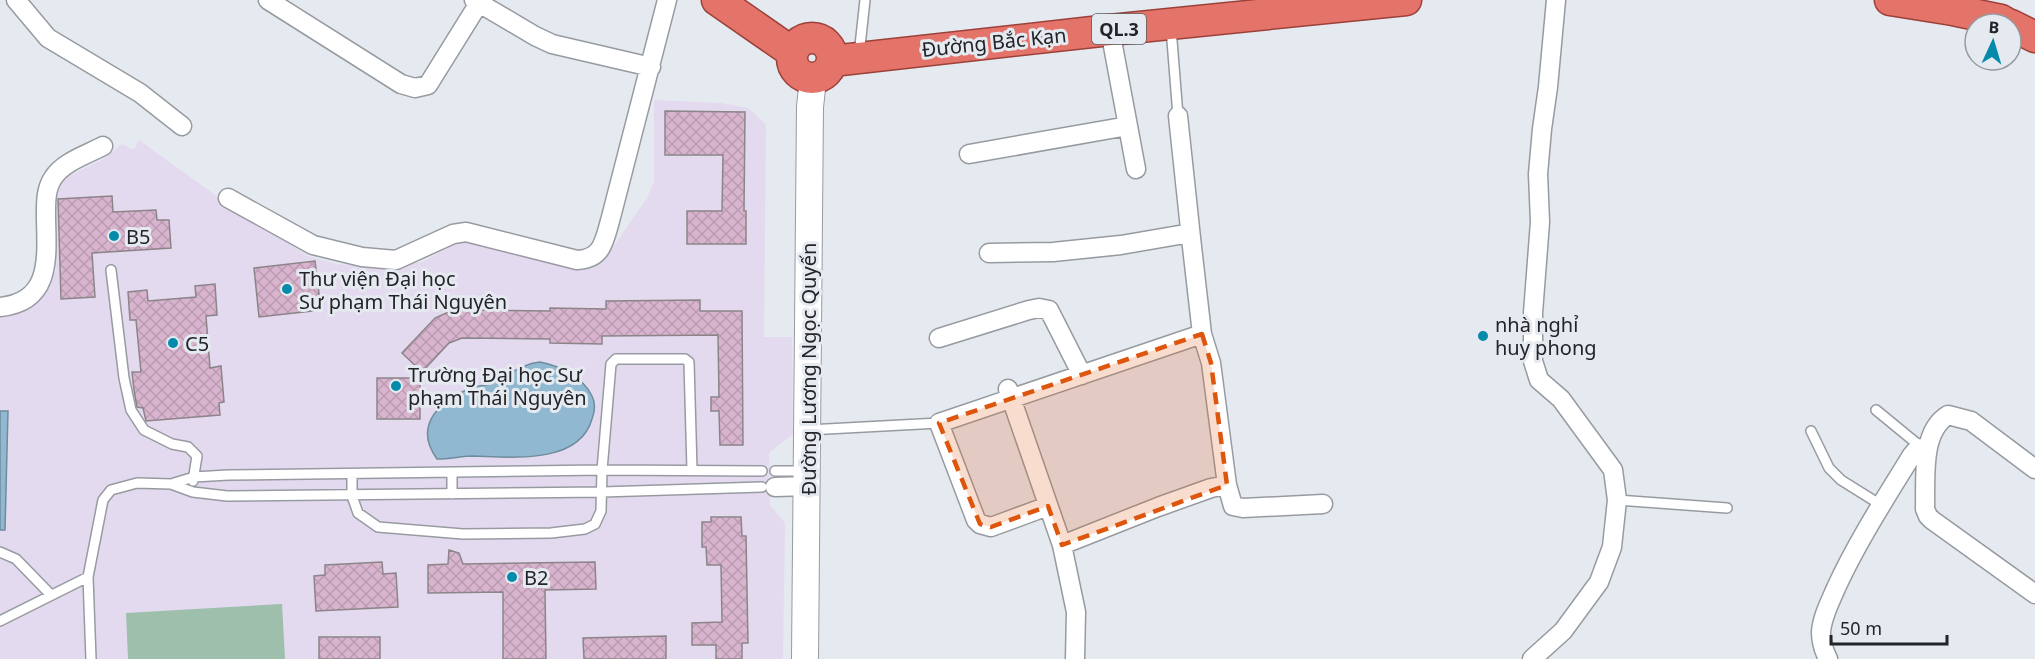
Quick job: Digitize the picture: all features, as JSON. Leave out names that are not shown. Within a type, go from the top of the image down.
[{"type":"highway","points":[[717,0],[792,52],[798,43],[806,38],[816,38],[826,43],[835,66]]},
{"type":"highway","name":"Đường Bắc Kạn","points":[[835,66],[1171,24],[1244,8],[1396,0]]},
{"type":"highway","points":[[1890,0],[1963,12]]},
{"type":"main road","name":"Đường Lương Ngọc Quyến","points":[[805,659],[810,107],[835,66]]},
{"type":"street","points":[[16,0],[48,38],[140,93],[182,126]]},
{"type":"street","points":[[267,0],[401,84],[415,88],[428,85],[477,2],[552,44],[651,67]]},
{"type":"street","points":[[228,198],[313,245],[362,257],[396,260],[453,234],[466,232],[577,260],[588,260],[597,254],[603,244],[667,0]]},
{"type":"street","points":[[1532,659],[1563,631],[1599,582],[1612,547],[1617,500],[1612,470],[1562,399],[1539,380],[1533,361],[1533,314],[1540,222],[1538,174],[1556,0]]},
{"type":"street","points":[[1110,30],[1136,169]]},
{"type":"street","points":[[1178,116],[1202,334],[1211,363],[1227,485],[1233,506],[1243,508],[1323,504]]},
{"type":"street","points":[[969,154],[1128,126]]},
{"type":"street","points":[[0,307],[16,306],[35,293],[44,275],[47,240],[46,197],[52,178],[65,165],[103,146]]},
{"type":"street","points":[[988,253],[1053,252],[1121,245],[1179,235],[1191,238]]},
{"type":"street","points":[[939,338],[1029,310],[1039,308],[1050,310],[1082,375]]},
{"type":"street","points":[[1048,506],[991,527],[980,524],[976,520],[939,423],[1010,394],[1082,375],[1202,334]]},
{"type":"street","points":[[1010,394],[1062,544],[1076,612],[1075,659]]},
{"type":"street","points":[[2035,469],[1971,421],[1957,416],[1948,415],[1938,421],[1923,449],[1925,508],[1928,516],[2035,594]]},
{"type":"street","points":[[1828,659],[1823,649],[1821,632],[1825,613],[1844,571],[1912,455],[1923,449]]},
{"type":"street","points":[[771,482],[808,479]]},
{"type":"street","points":[[1062,544],[1211,488],[1227,485]]},
{"type":"lane","points":[[835,66],[865,0]]},
{"type":"lane","points":[[1171,24],[1178,116]]},
{"type":"lane","points":[[111,270],[124,378],[131,410],[144,430],[172,444],[189,447],[197,456],[193,492]]},
{"type":"lane","points":[[352,474],[352,496],[358,513],[378,527],[463,534],[572,532],[585,529],[595,524],[602,511],[602,470],[611,364],[616,359],[647,358],[685,359],[688,362],[690,367],[692,470]]},
{"type":"lane","points":[[1876,410],[1923,449]]},
{"type":"lane","points":[[808,430],[939,423]]},
{"type":"lane","points":[[1811,431],[1829,468],[1841,480],[1881,505]]},
{"type":"lane","points":[[171,484],[194,477],[602,470],[762,471]]},
{"type":"lane","points":[[515,472],[516,493]]},
{"type":"lane","points":[[452,473],[452,494]]},
{"type":"lane","points":[[91,659],[88,577],[103,500],[111,490],[137,483],[171,484],[193,492],[227,496],[352,496],[602,492],[771,482]]},
{"type":"lane","points":[[1617,500],[1727,508]]},
{"type":"lane","points":[[0,552],[16,559],[51,595]]},
{"type":"lane","points":[[0,621],[88,577]]},
{"type":"highlighted area","points":[[1202,334],[1211,363],[1227,485],[1062,545],[1048,506],[991,527],[980,524],[939,423]]},
{"type":"shaded area","name":"Trường Đại học Sư phạm Thái Nguyên","points":[[654,100],[720,103],[748,108],[766,125],[764,337],[792,337],[793,434],[769,453],[770,505],[785,523],[783,659],[0,659],[0,314],[5,314],[45,293],[56,270],[52,197],[64,178],[104,159],[122,144],[134,150],[139,140],[233,208],[308,256],[336,264],[374,267],[422,262],[444,250],[457,238],[585,266],[605,259],[647,198],[654,182]]},
{"type":"green space","points":[[282,604],[285,659],[128,659],[126,613]]},
{"type":"water","points":[[540,362],[570,373],[588,389],[595,408],[585,434],[573,444],[559,451],[542,455],[437,459],[430,447],[428,435],[429,424],[441,406],[463,392],[489,384],[520,368]]},
{"type":"water","points":[[0,411],[8,411],[5,530],[0,530]]},
{"type":"building","points":[[665,111],[745,112],[746,244],[687,244],[687,211],[722,211],[723,155],[665,155]]},
{"type":"building","name":"B5","points":[[112,196],[113,212],[156,210],[157,220],[169,220],[171,248],[92,253],[95,297],[61,299],[58,199]]},
{"type":"building","name":"Thư viện Đại học Sư phạm Thái Nguyên","points":[[315,261],[321,310],[259,317],[254,268]]},
{"type":"building","name":"C5","points":[[215,284],[217,315],[206,316],[210,368],[221,366],[224,402],[219,403],[220,415],[146,421],[143,408],[137,407],[134,390],[132,372],[141,372],[136,320],[130,320],[128,292],[147,290],[148,301],[196,297],[195,286]]},
{"type":"building","points":[[700,300],[700,311],[742,311],[743,445],[720,445],[719,411],[711,411],[711,397],[719,397],[718,335],[602,336],[602,344],[550,343],[550,339],[462,338],[449,343],[422,372],[402,353],[435,318],[453,310],[606,309],[606,301]]},
{"type":"building","points":[[377,378],[420,378],[420,419],[377,419]]},
{"type":"building","points":[[711,517],[741,517],[742,536],[746,536],[748,643],[742,643],[742,659],[716,659],[716,645],[692,645],[692,623],[722,622],[721,565],[707,565],[706,547],[702,547],[702,522],[711,522]]},
{"type":"building","name":"B2","points":[[449,550],[459,553],[463,564],[595,562],[596,589],[545,590],[546,659],[503,659],[503,592],[428,593],[428,565],[448,564]]},
{"type":"building","points":[[382,562],[383,574],[396,573],[398,607],[316,611],[314,576],[325,575],[325,565]]},
{"type":"building","points":[[666,636],[666,659],[584,659],[583,638]]},
{"type":"building","points":[[319,637],[380,637],[380,659],[319,659]]},
{"type":"place","name":"B5","points":[[114,236]]},
{"type":"place","name":"Thư viện Đại học Sư phạm Thái Nguyên","points":[[287,289]]},
{"type":"place","name":"nhà nghỉ huy phong","points":[[1483,336]]},
{"type":"place","name":"C5","points":[[173,343]]},
{"type":"place","name":"Trường Đại học Sư phạm Thái Nguyên","points":[[396,386]]},
{"type":"place","name":"B2","points":[[512,577]]}]
